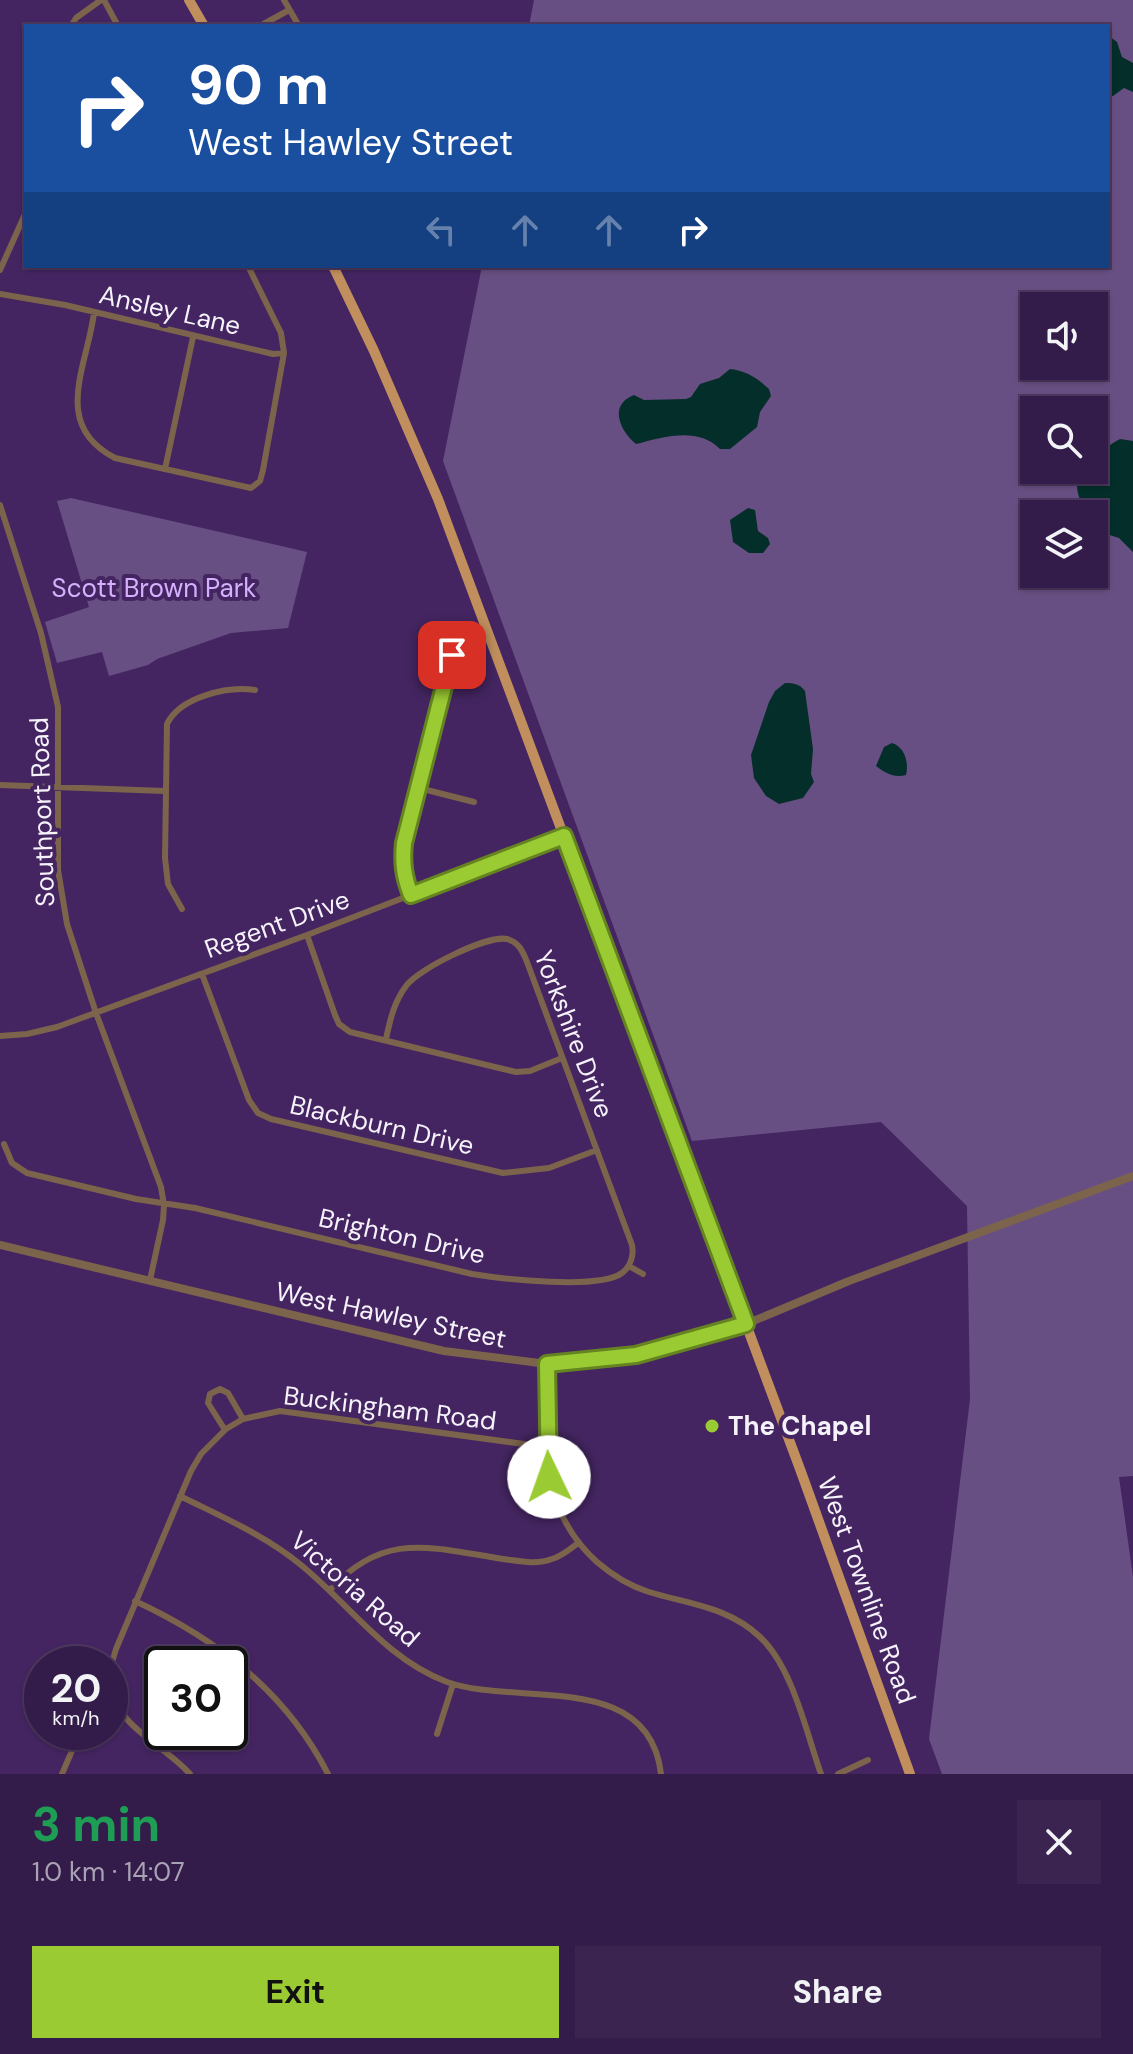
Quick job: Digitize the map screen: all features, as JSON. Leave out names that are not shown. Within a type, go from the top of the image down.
[{"type":"main road","points":[[189,0],[203,24]]},
{"type":"main road","name":"West Townline Road","points":[[334,268],[379,361],[438,499],[746,1324],[910,1774]]},
{"type":"street","points":[[72,24],[102,0],[117,24]]},
{"type":"street","points":[[284,0],[298,24]]},
{"type":"street","points":[[264,24],[289,10]]},
{"type":"street","points":[[0,270],[24,217]]},
{"type":"street","points":[[94,313],[77,401],[82,427],[90,440],[115,458],[248,488],[257,484],[263,470],[284,353],[281,333],[249,268]]},
{"type":"street","name":"Ansley Lane","points":[[0,294],[273,354],[284,353]]},
{"type":"street","points":[[165,469],[193,337]]},
{"type":"street","name":"Southport Road","points":[[0,505],[53,677],[60,737],[58,848],[63,905],[74,951],[161,1187],[164,1205]]},
{"type":"street","points":[[0,542],[11,539]]},
{"type":"street","points":[[411,895],[404,878],[404,843],[452,655]]},
{"type":"street","points":[[182,909],[168,884],[165,858],[167,724],[179,708],[217,692],[241,688],[255,690]]},
{"type":"street","points":[[0,785],[165,791]]},
{"type":"street","points":[[419,788],[474,802]]},
{"type":"street","name":"Regent Drive","points":[[0,1036],[41,1031],[96,1013],[564,836]]},
{"type":"street","points":[[307,935],[339,1024],[350,1032],[516,1072],[530,1071],[562,1058]]},
{"type":"street","name":"Yorkshire Drive","points":[[386,1039],[398,998],[416,975],[435,963],[502,939],[514,942],[522,951],[632,1245],[633,1256],[629,1266]]},
{"type":"street","name":"Blackburn Drive","points":[[202,974],[249,1100],[258,1113],[271,1119],[503,1173],[549,1168],[597,1150]]},
{"type":"street","name":"Brighton Drive","points":[[4,1144],[12,1163],[27,1173],[164,1205],[195,1208],[472,1274],[518,1281],[566,1282],[614,1277],[629,1266]]},
{"type":"street","name":"West Hawley Street","points":[[0,1245],[444,1351],[547,1364],[636,1355],[746,1324],[849,1281],[1133,1176]]},
{"type":"street","points":[[150,1280],[164,1205]]},
{"type":"street","points":[[629,1266],[643,1274]]},
{"type":"street","points":[[547,1364],[546,1447],[552,1493],[578,1543],[621,1579],[646,1591],[723,1612],[761,1637],[785,1672],[821,1774]]},
{"type":"street","points":[[225,1430],[208,1403],[210,1394],[220,1389],[228,1393],[243,1419]]},
{"type":"street","name":"Buckingham Road","points":[[118,1646],[180,1496],[201,1454],[225,1430],[243,1419],[280,1411],[546,1447]]},
{"type":"street","name":"Victoria Road","points":[[180,1496],[260,1536],[300,1564],[396,1654],[416,1668],[453,1684],[485,1691],[583,1699],[611,1705],[641,1727],[656,1753],[661,1774]]},
{"type":"street","points":[[330,1590],[360,1562],[392,1549],[418,1547],[531,1563],[560,1556],[578,1543]]},
{"type":"street","points":[[135,1601],[195,1631],[247,1670],[297,1725],[328,1774]]},
{"type":"street","points":[[437,1734],[453,1684]]},
{"type":"street","points":[[128,1722],[190,1774]]},
{"type":"street","points":[[62,1774],[72,1750]]},
{"type":"street","points":[[838,1774],[868,1760]]},
{"type":"green space","points":[[534,0],[1133,0],[1133,1476],[1119,1477],[1133,1577],[1133,1774],[942,1774],[929,1739],[970,1399],[967,1206],[881,1122],[692,1141],[443,461],[482,268],[1110,268],[1110,24],[529,24]]},
{"type":"green space","name":"Scott Brown Park","points":[[71,498],[307,552],[288,628],[231,633],[148,665],[109,676],[102,652],[57,663],[45,622],[89,607],[57,501]]},
{"type":"shaded area","points":[[1110,37],[1117,42],[1122,57],[1133,63],[1133,92],[1124,88],[1110,96]]},
{"type":"shaded area","points":[[730,369],[756,378],[769,389],[771,396],[760,412],[757,427],[730,449],[720,449],[691,435],[669,436],[636,444],[621,425],[619,411],[626,399],[634,395],[644,400],[686,399],[700,384],[719,378]]},
{"type":"shaded area","points":[[1120,439],[1133,441],[1133,552],[1119,538],[1108,534],[1108,500],[1081,500],[1078,491],[1077,484],[1108,484],[1108,447]]},
{"type":"shaded area","points":[[748,508],[755,510],[758,531],[768,538],[770,544],[763,553],[749,553],[733,542],[730,520]]},
{"type":"shaded area","points":[[785,683],[796,684],[805,691],[814,782],[803,798],[779,804],[766,796],[754,778],[751,755],[769,702],[775,691]]},
{"type":"shaded area","points":[[892,743],[905,756],[906,775],[890,774],[876,766],[884,747]]},
{"type":"place","name":"The Chapel","points":[[712,1426]]},
{"type":"route","points":[[452,655],[404,843],[404,878],[411,895],[564,836],[746,1324],[636,1355],[547,1364],[546,1447],[549,1477]]}]
